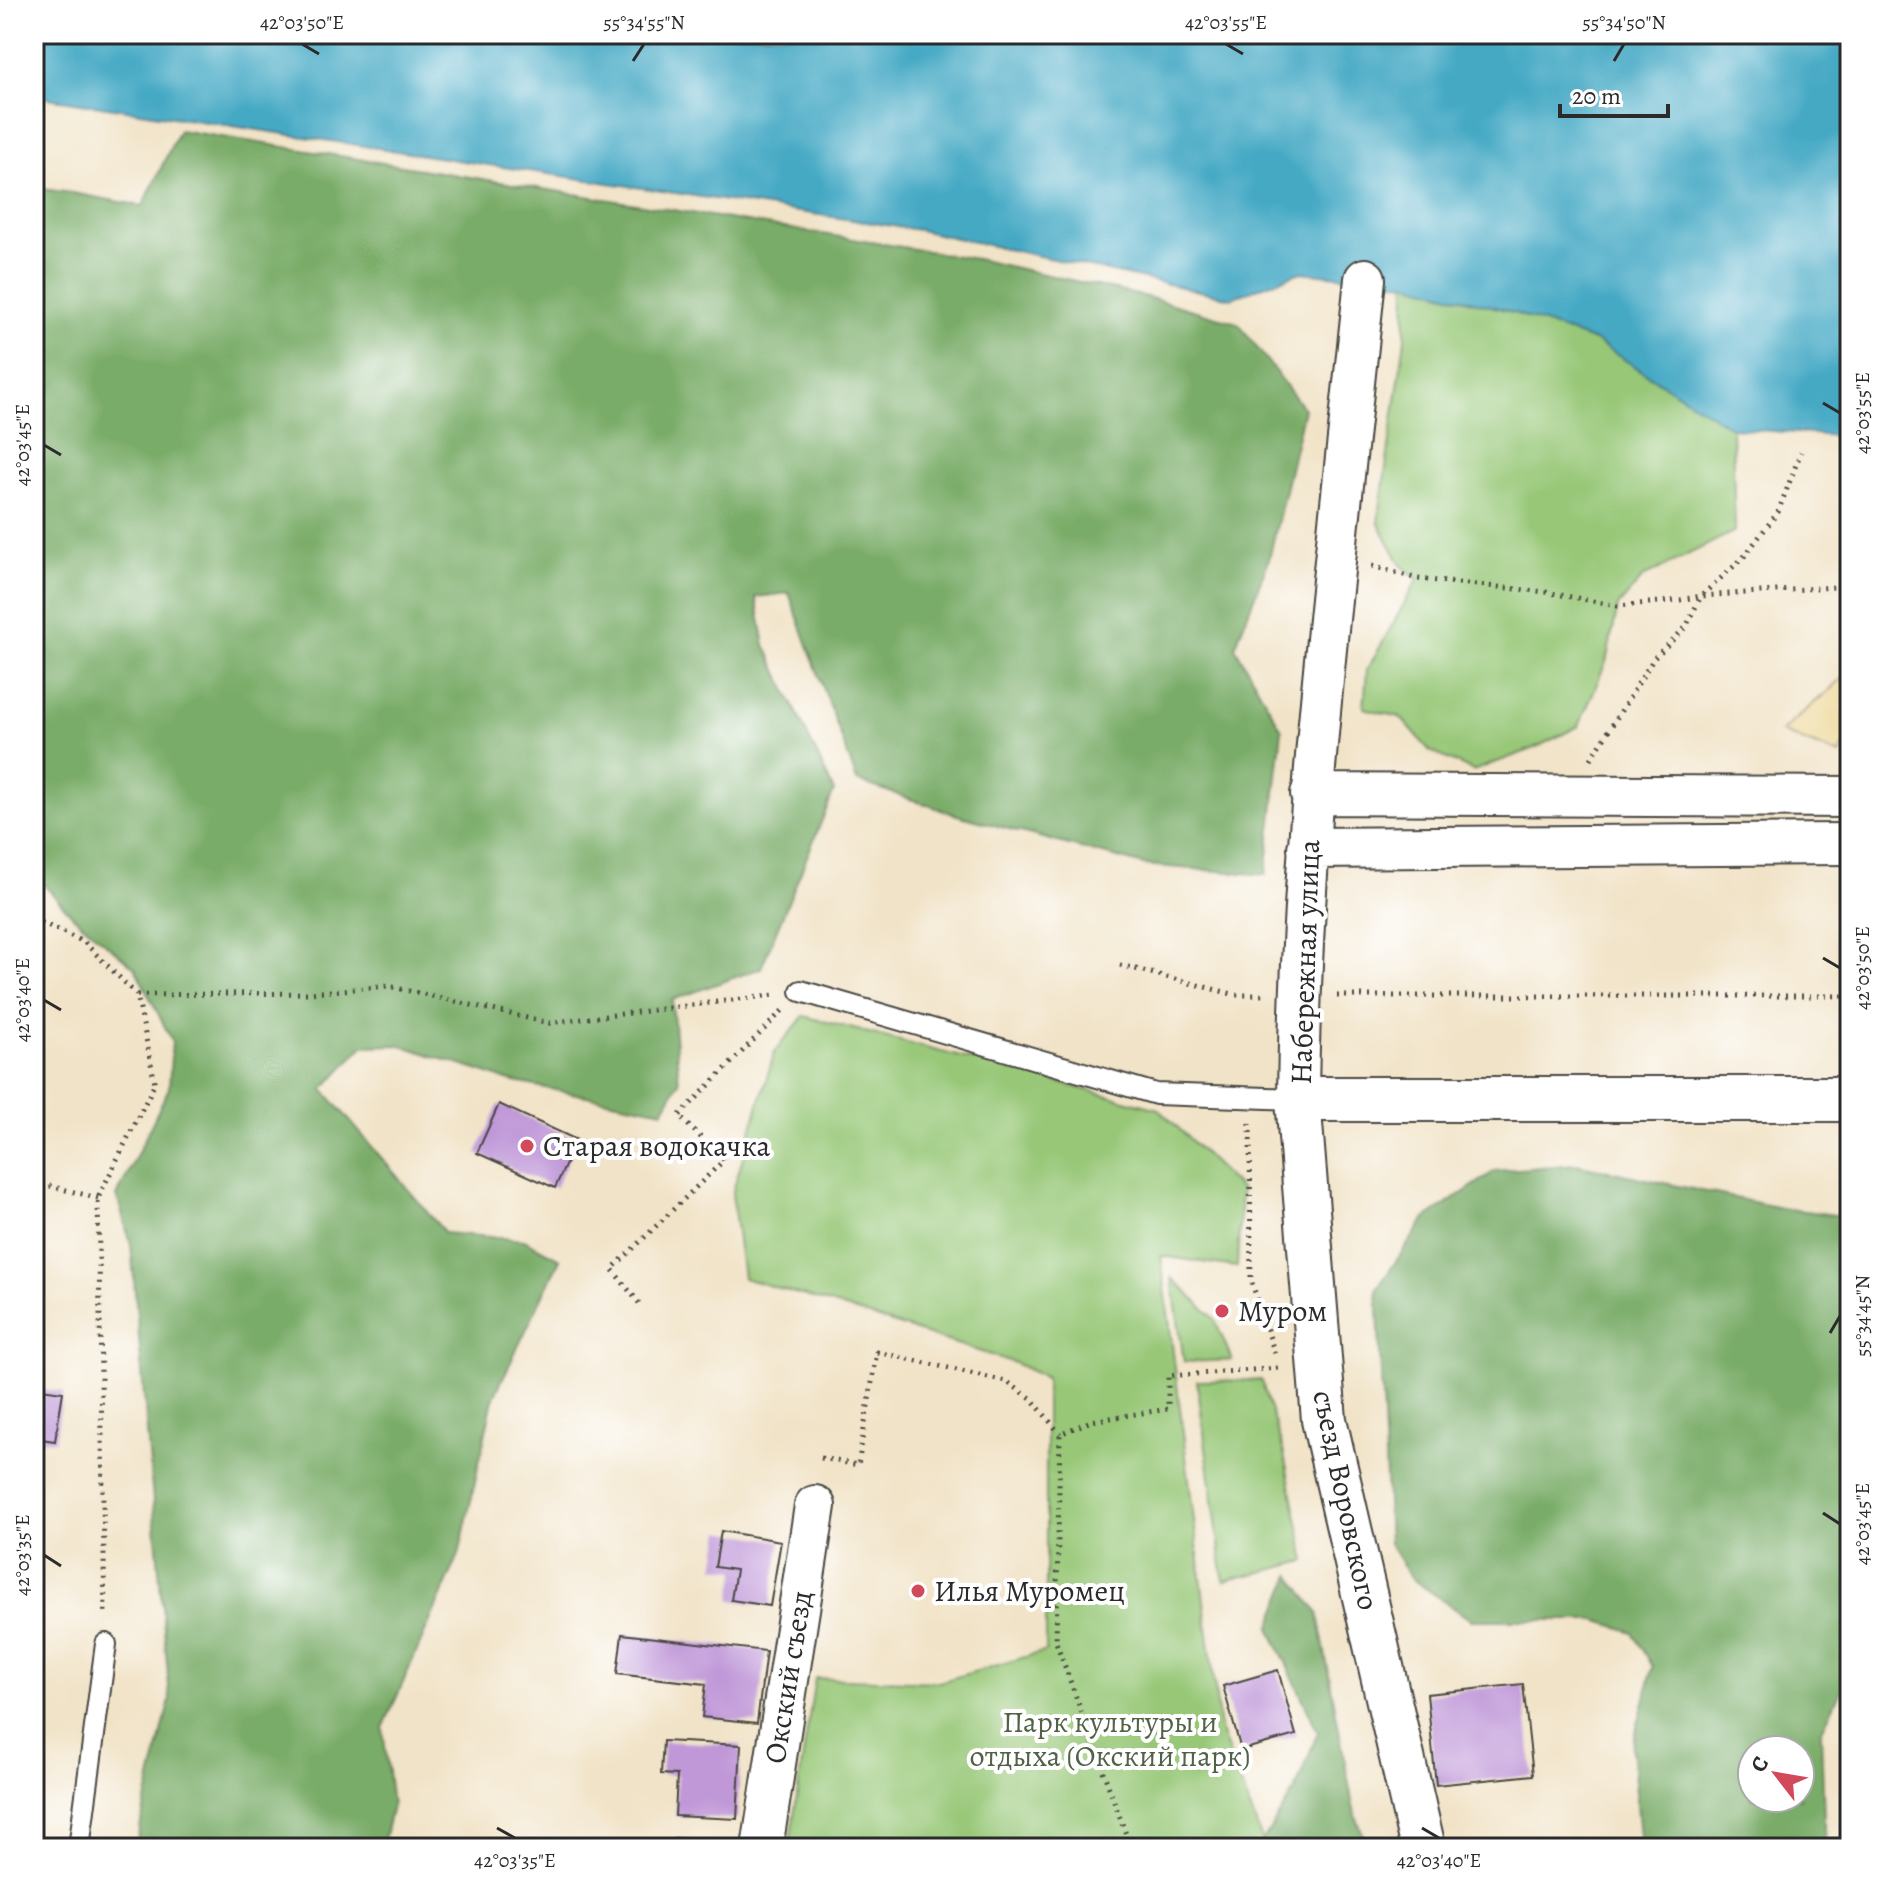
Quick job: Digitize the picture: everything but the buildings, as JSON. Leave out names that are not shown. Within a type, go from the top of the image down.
[{"type":"street","name":"Набережная улица","points":[[1365,279],[1311,794],[1298,1099],[1850,1099]]},
{"type":"street","points":[[1311,794],[1850,797]]},
{"type":"street","points":[[1308,848],[1850,844]]},
{"type":"street","name":"съезд Воровского","points":[[1298,1099],[1324,1420],[1423,1848]]},
{"type":"street","name":"Окский съезд","points":[[762,1848],[815,1506]]},
{"type":"lane","points":[[801,991],[1156,1094],[1298,1099]]},
{"type":"lane","points":[[79,1848],[106,1644]]},
{"type":"path","points":[[1571,795],[1654,658],[1686,627],[1701,596],[1743,558],[1778,512],[1801,452]]},
{"type":"path","points":[[1336,557],[1418,579],[1546,592],[1618,606],[1701,596],[1850,586]]},
{"type":"path","points":[[34,919],[84,942],[137,995],[155,1083],[98,1198],[106,1644]]},
{"type":"path","points":[[1120,965],[1236,995],[1850,996]]},
{"type":"path","points":[[137,995],[309,993],[388,986],[549,1023],[801,991]]},
{"type":"path","points":[[639,1303],[612,1269],[724,1160],[679,1116],[801,991]]},
{"type":"path","points":[[34,1182],[98,1198]]},
{"type":"path","points":[[821,1458],[858,1465],[877,1352],[1006,1381],[1031,1398],[1060,1434],[1056,1642],[1131,1848]]},
{"type":"path","points":[[1060,1434],[1091,1421],[1168,1409],[1168,1376],[1279,1368]]},
{"type":"green space","points":[[179,130],[976,259],[1151,298],[1238,323],[1304,409],[1269,559],[1235,647],[1282,730],[1266,875],[1144,865],[957,815],[857,781],[789,593],[756,597],[765,645],[834,791],[761,968],[672,1000],[679,1082],[663,1111],[510,1081],[400,1045],[363,1046],[323,1089],[445,1233],[524,1240],[560,1259],[493,1399],[459,1555],[383,1728],[392,1806],[382,1848],[135,1848],[170,1699],[131,1245],[117,1196],[169,1088],[172,1041],[135,968],[73,916],[34,874],[34,188],[143,206]]},
{"type":"green space","points":[[1406,283],[1506,310],[1595,341],[1732,428],[1735,531],[1643,577],[1618,606],[1606,662],[1579,726],[1535,748],[1473,771],[1430,751],[1400,717],[1364,708],[1367,670],[1418,579],[1401,565],[1378,522],[1405,339]]},
{"type":"green space","name":"Парк культуры и отдыха (Окский парк)","points":[[804,1016],[1159,1109],[1241,1190],[1237,1267],[1161,1256],[1220,1729],[1265,1848],[789,1848],[815,1678],[939,1682],[1046,1651],[1046,1378],[1015,1363],[743,1278],[732,1194],[775,1051]]},
{"type":"green space","points":[[1576,1164],[1781,1208],[1850,1217],[1850,1672],[1821,1732],[1825,1848],[1641,1848],[1632,1747],[1653,1667],[1633,1632],[1596,1620],[1471,1620],[1411,1578],[1389,1543],[1377,1289],[1425,1219],[1495,1171]]},
{"type":"green space","points":[[1172,1278],[1214,1318],[1232,1360],[1184,1362]]},
{"type":"green space","points":[[1261,1380],[1283,1450],[1306,1561],[1224,1581],[1197,1381]]},
{"type":"green space","points":[[1291,1575],[1318,1614],[1353,1806],[1367,1848],[1265,1848],[1263,1841],[1295,1790],[1318,1732],[1270,1628]]},
{"type":"sand","points":[[1850,672],[1850,734],[1840,755],[1781,732]]},
{"type":"water","points":[[34,34],[1850,34],[1850,437],[1732,428],[1595,341],[1506,310],[1406,283],[1301,272],[1231,298],[919,230],[34,96]]},
{"type":"place","name":"Старая водокачка","points":[[527,1146]]},
{"type":"place","name":"Муром","points":[[1222,1311]]},
{"type":"place","name":"Илья Муромец","points":[[918,1591]]}]
